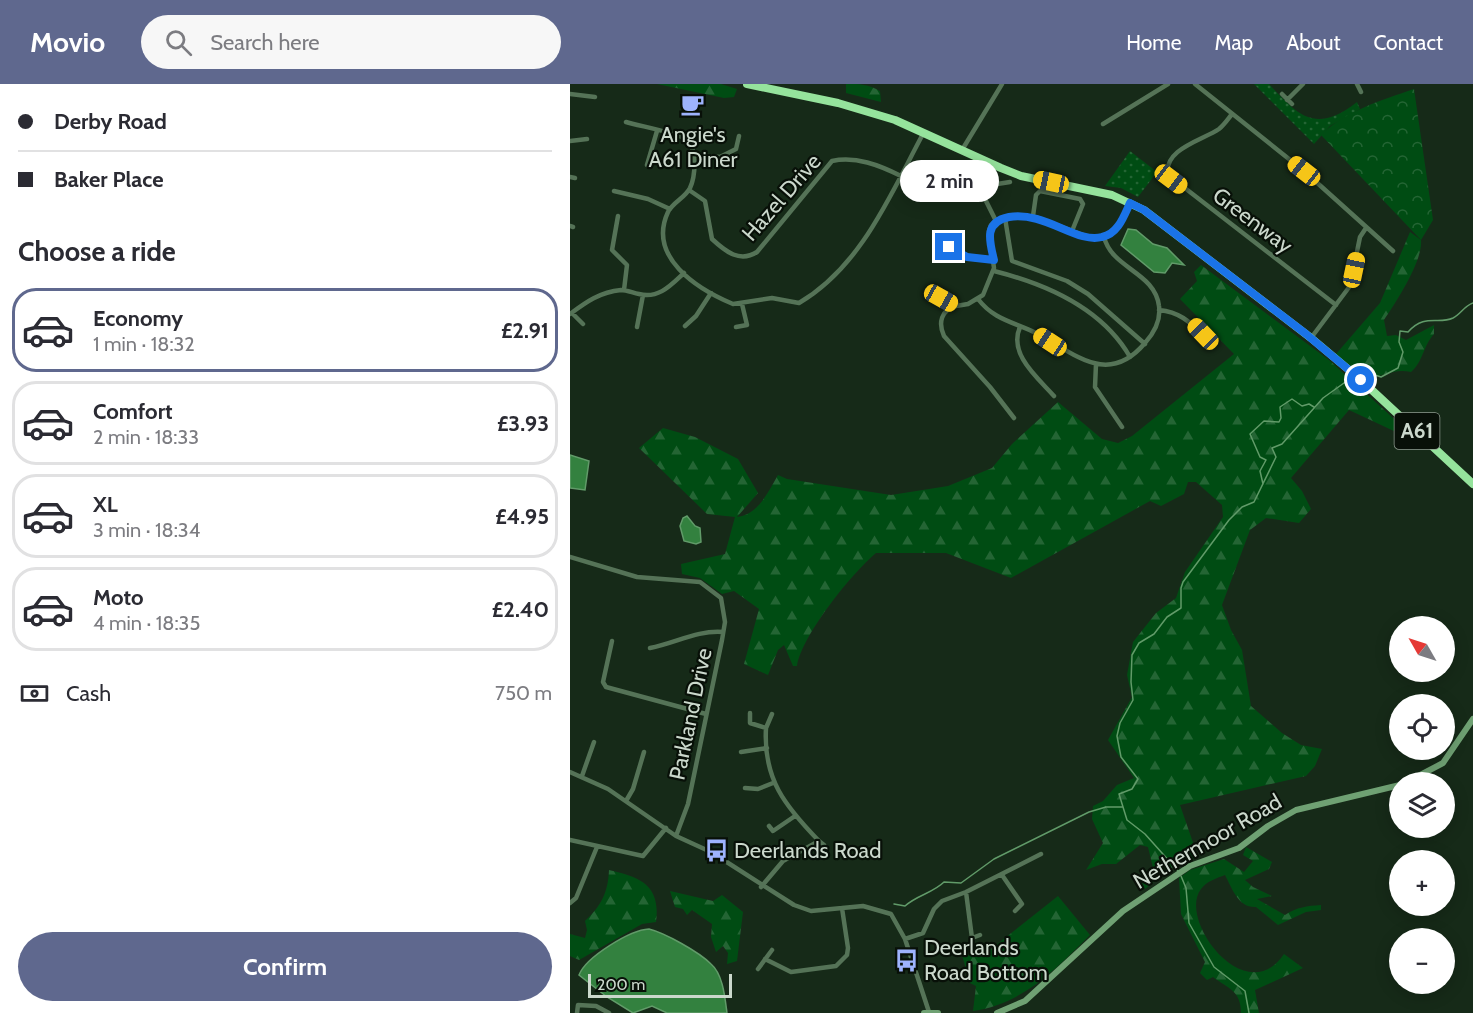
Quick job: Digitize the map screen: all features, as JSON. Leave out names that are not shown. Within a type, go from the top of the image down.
[{"type":"highway","name":"A61","points":[[747,84],[860,108],[924,131],[1021,176],[1101,192],[1144,210],[1311,338],[1361,380],[1473,484]]},
{"type":"street","points":[[962,150],[1002,84]]},
{"type":"street","points":[[1103,124],[1168,84]]},
{"type":"street","points":[[1194,84],[1304,171],[1394,251]]},
{"type":"street","points":[[1287,100],[1304,84]]},
{"type":"street","points":[[1357,84],[1361,92]]},
{"type":"street","points":[[570,94],[595,97]]},
{"type":"street","points":[[1282,94],[1292,104]]},
{"type":"street","name":"Greenway","points":[[1232,114],[1220,128],[1176,154],[1166,171],[1168,175],[1336,305]]},
{"type":"street","points":[[626,122],[687,141],[695,155],[689,190],[670,209],[662,244],[669,257],[684,273],[711,293],[733,304],[771,298],[799,303],[817,293],[850,259],[869,233],[924,131]]},
{"type":"street","points":[[647,165],[657,130]]},
{"type":"street","points":[[695,155],[725,156],[735,150],[739,136]]},
{"type":"street","points":[[570,141],[587,139]]},
{"type":"street","name":"Hazel Drive","points":[[689,190],[705,201],[712,239],[744,258],[757,252],[832,160],[863,161],[901,176]]},
{"type":"street","points":[[996,221],[983,195],[984,189],[990,185],[1010,183]]},
{"type":"street","points":[[614,191],[648,199],[670,209]]},
{"type":"street","points":[[1033,216],[1036,195],[1041,191],[1080,200],[1083,204],[1072,231]]},
{"type":"street","points":[[1014,418],[990,387],[944,336],[940,327],[941,317],[949,308],[968,304],[978,299],[988,288],[994,271],[989,231],[991,225],[996,221],[1033,216],[1094,238],[1104,237],[1115,231],[1130,203]]},
{"type":"street","points":[[618,216],[612,250],[627,265],[624,290]]},
{"type":"street","points":[[1005,218],[1012,261],[1067,281],[1088,294],[1145,344]]},
{"type":"street","points":[[1311,338],[1350,286],[1360,237],[1366,228]]},
{"type":"street","points":[[978,299],[987,311],[1003,321],[1036,333],[1077,359],[1096,364],[1130,357],[1145,344],[1158,322],[1159,310],[1153,289],[1143,278],[1114,258],[1104,237]]},
{"type":"street","points":[[949,247],[967,257],[994,260]]},
{"type":"street","points":[[967,257],[970,249]]},
{"type":"street","points":[[994,271],[1061,294],[1109,329],[1130,357]]},
{"type":"street","points":[[584,324],[571,314],[591,299],[624,290],[643,295],[656,295],[668,289],[684,273]]},
{"type":"street","points":[[927,290],[956,306]]},
{"type":"street","points":[[685,326],[696,316],[711,293]]},
{"type":"street","points":[[637,327],[643,295]]},
{"type":"street","points":[[736,327],[747,325],[742,304]]},
{"type":"street","points":[[1159,310],[1172,312],[1187,319],[1203,334]]},
{"type":"street","points":[[1020,327],[1017,335],[1018,349],[1031,372],[1054,396]]},
{"type":"street","points":[[1096,364],[1095,387],[1122,427]]},
{"type":"street","name":"Parkland Drive","points":[[570,557],[637,577],[700,582],[721,598],[725,622],[688,804],[676,836]]},
{"type":"street","points":[[650,648],[677,642],[695,634],[723,632]]},
{"type":"street","points":[[612,641],[603,682],[606,687],[706,714]]},
{"type":"street","points":[[750,713],[750,723],[766,728]]},
{"type":"street","points":[[761,887],[783,861],[821,843],[795,816],[773,783],[766,748],[766,728],[772,714]]},
{"type":"street","points":[[1426,772],[1443,763],[1473,719]]},
{"type":"street","points":[[582,776],[594,742]]},
{"type":"street","points":[[741,752],[766,748]]},
{"type":"street","points":[[626,801],[633,789],[644,752]]},
{"type":"street","points":[[570,772],[582,776],[626,801],[676,836],[711,852],[761,887],[799,908],[811,911],[863,906],[891,914],[905,939],[929,1012]]},
{"type":"street","points":[[745,788],[758,789],[773,783]]},
{"type":"street","name":"Nethermoor Road","points":[[997,1013],[1026,1001],[1124,911],[1190,866],[1239,848],[1268,826],[1296,810],[1389,788]]},
{"type":"street","points":[[769,826],[773,831],[795,816]]},
{"type":"street","points":[[570,840],[643,856],[666,828]]},
{"type":"street","points":[[570,903],[576,898],[597,847]]},
{"type":"street","points":[[905,939],[923,933],[934,909],[942,901],[1002,875],[1041,854]]},
{"type":"street","points":[[1002,875],[1022,904],[1015,911]]},
{"type":"street","points":[[966,892],[972,938],[980,935]]},
{"type":"street","points":[[765,959],[791,972],[836,966],[847,955],[848,948],[843,909]]},
{"type":"street","points":[[758,969],[772,950]]},
{"type":"street","points":[[577,1013],[578,1005],[596,1006],[609,1013]]},
{"type":"street","points":[[924,1013],[938,1013]]},
{"type":"green space","points":[[657,84],[721,84],[737,89],[734,97],[724,98]]},
{"type":"green space","points":[[846,84],[864,85],[880,91],[881,102],[846,93]]},
{"type":"green space","points":[[1254,84],[1269,84],[1299,113],[1309,117],[1319,119],[1330,117],[1343,112],[1357,102],[1360,109],[1330,126],[1314,144]]},
{"type":"green space","points":[[1414,89],[1433,220],[1421,240],[1321,135],[1341,119],[1353,113]]},
{"type":"green space","points":[[1130,151],[1157,172],[1138,197],[1121,188],[1105,186]]},
{"type":"green space","points":[[1410,232],[1421,240],[1418,259],[1408,281],[1384,320],[1387,336],[1396,335],[1406,340],[1434,325],[1434,334],[1418,364],[1411,372],[1399,371],[1366,378],[1336,354],[1380,303]]},
{"type":"green space","points":[[1201,265],[1329,360],[1403,427],[1396,432],[1349,410],[1291,478],[1302,491],[1311,509],[1299,523],[1266,518],[1250,530],[1222,605],[1231,630],[1242,650],[1251,706],[1282,733],[1301,745],[1322,749],[1315,766],[1306,776],[1180,805],[1198,857],[1168,870],[1145,889],[1142,883],[1153,868],[1148,847],[1140,845],[1116,864],[1102,864],[1086,870],[1103,843],[1092,819],[1093,806],[1103,801],[1117,785],[1134,778],[1108,740],[1132,697],[1127,675],[1133,642],[1156,613],[1176,598],[1185,572],[1223,517],[1222,505],[1196,482],[1188,482],[1184,494],[1161,506],[1150,501],[1011,578],[946,553],[876,553],[829,605],[808,638],[797,666],[793,666],[784,645],[778,650],[768,675],[744,664],[759,609],[734,591],[722,594],[700,578],[682,574],[681,564],[725,554],[735,517],[707,514],[639,448],[663,428],[695,437],[738,459],[758,493],[737,517],[757,507],[778,475],[787,479],[891,495],[948,486],[992,468],[1012,444],[1058,402],[1102,439],[1118,443],[1132,436],[1234,354],[1180,299],[1197,281],[1194,272]]},
{"type":"green space","points":[[1246,847],[1272,862],[1269,869],[1245,880],[1253,887],[1272,896],[1257,899],[1285,915],[1302,907],[1321,905],[1321,910],[1306,912],[1278,925],[1256,907],[1240,901],[1225,875],[1209,882],[1201,889],[1196,903],[1198,920],[1207,938],[1219,954],[1235,967],[1252,972],[1269,969],[1284,954],[1303,968],[1255,990],[1259,1013],[1241,1013],[1239,1000],[1233,991],[1213,977],[1207,980],[1200,973],[1205,962],[1181,914],[1179,878],[1190,870],[1224,859],[1244,872],[1253,861],[1243,855]]},
{"type":"green space","points":[[609,870],[639,880],[652,891],[657,909],[656,922],[642,924],[579,960],[570,956],[570,934],[585,938],[587,930],[585,921],[603,898]]},
{"type":"green space","points":[[670,891],[713,901],[722,895],[743,912],[737,961],[727,964],[728,953],[723,946],[716,952],[711,937],[712,924],[692,910],[687,915],[683,909],[675,907]]},
{"type":"green space","points":[[1058,896],[1090,935],[1051,972],[1023,993],[1008,1001],[973,1011],[976,986],[970,983],[962,955],[978,956],[991,949]]},
{"type":"shaded area","points":[[1128,229],[1136,230],[1153,244],[1167,248],[1184,265],[1172,263],[1165,273],[1154,272],[1121,245]]},
{"type":"shaded area","points":[[570,455],[589,461],[585,490],[570,488]]},
{"type":"shaded area","points":[[687,516],[695,526],[700,528],[701,542],[696,544],[684,541],[680,526],[683,518]]},
{"type":"shaded area","points":[[649,929],[664,934],[690,949],[715,968],[723,987],[727,1013],[667,1013],[652,1006],[633,1013],[607,997],[579,975],[590,960],[620,939]]},
{"type":"waterway","points":[[1357,373],[1363,371],[1381,377],[1398,368],[1403,352],[1399,342],[1400,331],[1408,332],[1414,326],[1426,321],[1453,318],[1473,303]]},
{"type":"waterway","points":[[1179,872],[1145,834],[1127,820],[1119,794],[1132,789],[1138,779],[1121,757],[1117,736],[1120,723],[1133,700],[1132,655],[1139,643],[1154,634],[1167,617],[1181,608],[1183,582],[1229,520],[1242,507],[1254,502],[1276,457],[1272,448],[1282,444],[1323,398],[1351,378]]},
{"type":"waterway","points":[[1263,484],[1260,471],[1266,460],[1260,457],[1250,434],[1264,421],[1279,422],[1280,407],[1292,399],[1302,406],[1309,404],[1314,407]]},
{"type":"waterway","points":[[894,904],[905,906],[944,882],[961,883],[994,859],[1089,812],[1106,807],[1123,807]]},
{"type":"waterway","points":[[1181,876],[1186,888],[1189,923],[1214,967],[1245,991],[1249,1013]]},
{"type":"place","name":"Angie's A61 Diner","points":[[693,105]]},
{"type":"place","name":"Deerlands Road","points":[[716,850]]},
{"type":"place","name":"Deerlands Road Bottom","points":[[906,960]]},
{"type":"route","points":[[949,247],[967,257],[994,260],[989,231],[991,225],[999,219],[1016,216],[1033,216],[1083,236],[1104,237],[1115,231],[1130,203],[1144,210],[1306,334],[1361,380]]}]
